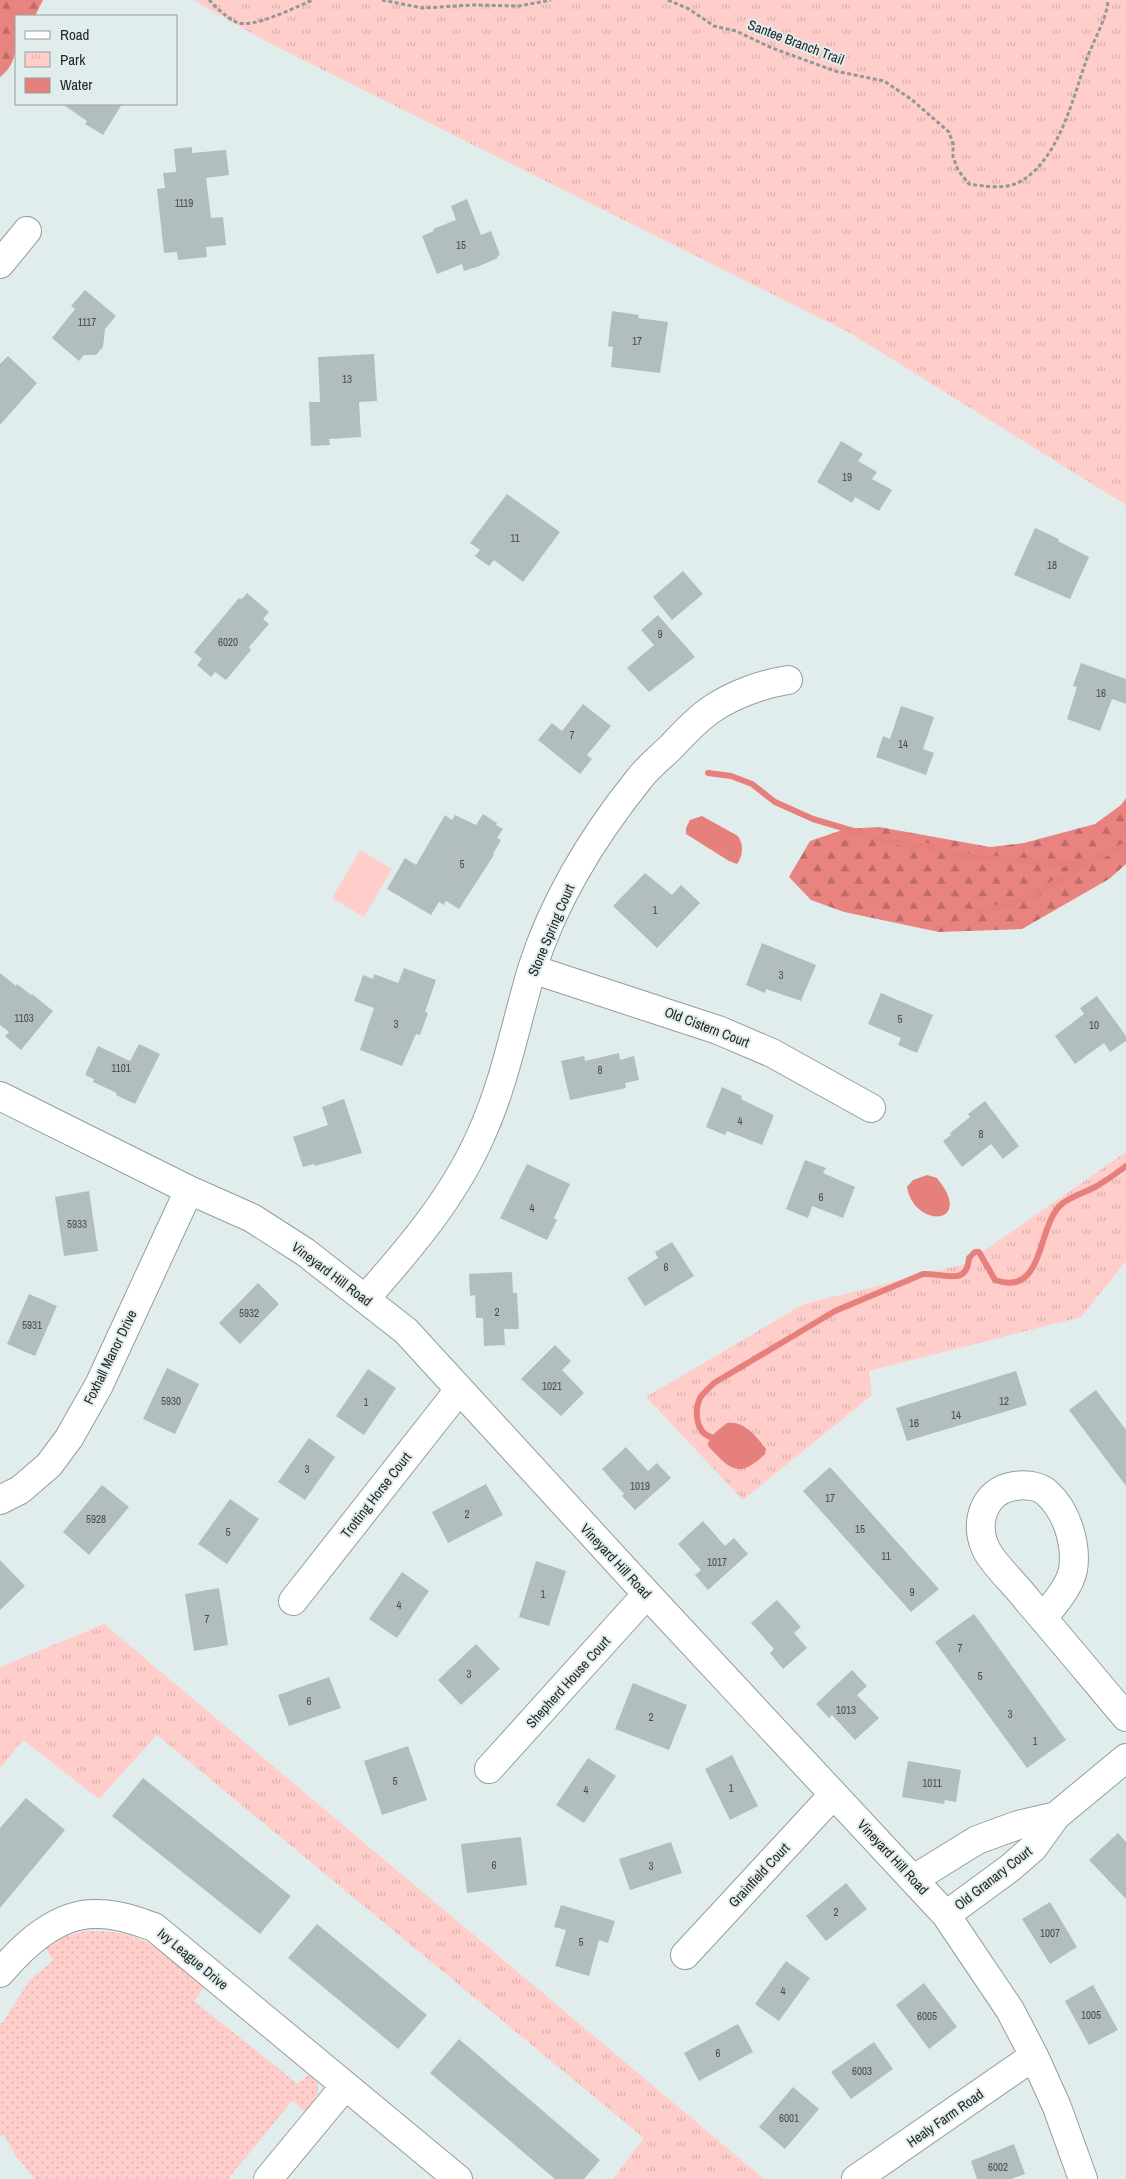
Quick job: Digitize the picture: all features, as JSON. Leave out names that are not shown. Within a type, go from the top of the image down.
[{"type":"street","points":[[0,264],[27,231]]},
{"type":"street","name":"Stone Spring Court","points":[[365,1299],[409,1249],[435,1214],[458,1181],[480,1138],[503,1080],[532,968],[555,913],[578,866],[606,822],[640,778],[712,708],[766,684],[788,680]]},
{"type":"street","name":"Old Cistern Court","points":[[532,968],[718,1030],[772,1053],[871,1108]]},
{"type":"street","name":"Vineyard Hill Road","points":[[0,1096],[189,1190],[252,1218],[305,1252],[406,1331],[647,1594],[946,1915],[1010,2010],[1034,2056],[1057,2107],[1083,2179]]},
{"type":"street","name":"Foxhall Manor Drive","points":[[0,1500],[20,1490],[49,1464],[69,1438],[99,1385],[189,1190]]},
{"type":"street","name":"Trotting Horse Court","points":[[293,1601],[459,1390]]},
{"type":"street","name":"Shepherd House Court","points":[[490,1769],[647,1594]]},
{"type":"street","points":[[1043,1618],[1126,1717]]},
{"type":"street","name":"Old Granary Court","points":[[946,1915],[1034,1848],[1056,1816],[1126,1758]]},
{"type":"street","name":"Grainfield Court","points":[[684,1955],[834,1795]]},
{"type":"street","name":"Old Granary Court","points":[[914,1879],[977,1840],[1018,1825],[1056,1816]]},
{"type":"street","name":"Ivy League Drive","points":[[0,1973],[36,1937],[65,1919],[97,1913],[131,1919],[154,1927],[458,2179]]},
{"type":"street","name":"Healy Farm Road","points":[[856,2179],[1034,2056]]},
{"type":"street","points":[[268,2179],[345,2086]]},
{"type":"path","points":[[209,0],[238,23],[252,24],[313,0]]},
{"type":"path","points":[[382,0],[423,8],[473,5],[519,6],[551,0]]},
{"type":"path","name":"Santee Branch Trail","points":[[668,0],[689,9],[714,26],[736,30],[772,48],[834,71],[884,81],[912,99],[949,132],[953,144],[953,156],[958,170],[969,184],[986,187],[1014,184],[1038,169],[1050,153],[1069,110],[1094,39],[1108,8],[1108,0]]},
{"type":"green space","points":[[0,0],[43,0],[36,15],[15,15],[15,54],[11,65],[0,77]]},
{"type":"green space","points":[[193,0],[1126,0],[1126,505],[850,333],[269,43]]},
{"type":"green space","points":[[1126,798],[1126,864],[1109,879],[1022,929],[939,932],[844,912],[811,900],[789,877],[810,841],[845,829],[879,827],[990,847],[1024,843],[1095,824],[1121,805]]},
{"type":"green space","points":[[360,850],[392,869],[364,917],[332,898]]},
{"type":"green space","points":[[1126,1152],[1126,1261],[1081,1317],[869,1371],[872,1395],[743,1500],[646,1397],[804,1304],[965,1264]]},
{"type":"green space","points":[[104,1624],[764,2179],[613,2179],[644,2138],[157,1735],[99,1799],[23,1740],[0,1768],[0,1667]]},
{"type":"green space","points":[[86,1931],[126,1935],[139,1939],[163,1952],[205,1986],[194,2001],[298,2084],[310,2073],[315,2078],[318,2092],[305,2111],[292,2101],[228,2179],[35,2179],[16,2156],[4,2135],[0,2136],[0,2023],[2,2023],[30,1980],[53,1960],[44,1946],[64,1937]]},
{"type":"water","points":[[702,816],[738,836],[742,850],[741,858],[737,864],[686,834],[686,828],[690,820]]},
{"type":"water","points":[[927,1175],[937,1178],[947,1194],[950,1206],[946,1213],[939,1216],[930,1215],[920,1210],[912,1201],[907,1187],[913,1180]]},
{"type":"water","points":[[727,1423],[739,1424],[750,1430],[766,1449],[765,1454],[748,1467],[741,1469],[722,1461],[708,1446],[712,1436]]},
{"type":"building","points":[[63,105],[121,105],[103,135],[85,124],[87,121]]},
{"type":"building","points":[[192,147],[192,153],[226,150],[229,175],[206,178],[211,218],[223,217],[226,245],[206,247],[207,257],[178,260],[177,252],[164,253],[157,189],[165,188],[163,173],[176,172],[174,149]]},
{"type":"building","points":[[467,199],[481,235],[491,231],[500,255],[497,256],[498,258],[464,271],[462,264],[437,274],[422,236],[434,231],[433,229],[456,220],[451,206]]},
{"type":"building","points":[[85,290],[116,316],[105,329],[103,347],[96,355],[84,355],[79,361],[52,338],[75,309],[71,306]]},
{"type":"building","points":[[612,311],[639,315],[638,318],[668,322],[660,373],[611,367],[613,347],[608,346]]},
{"type":"building","points":[[374,354],[377,401],[359,402],[361,437],[329,439],[330,445],[311,446],[309,402],[320,402],[318,357]]},
{"type":"building","points":[[8,356],[37,383],[0,425],[0,364]]},
{"type":"building","points":[[841,441],[863,454],[858,461],[877,472],[872,479],[892,490],[879,511],[855,497],[852,503],[817,482]]},
{"type":"building","points":[[507,494],[560,532],[523,582],[494,560],[489,566],[475,556],[480,550],[470,543]]},
{"type":"building","points":[[1035,528],[1059,539],[1058,541],[1089,557],[1070,599],[1014,575]]},
{"type":"building","points":[[683,571],[703,594],[672,620],[653,597]]},
{"type":"building","points":[[247,593],[269,612],[263,619],[269,624],[249,647],[251,650],[226,680],[215,672],[211,677],[197,665],[202,659],[194,652],[239,598],[242,599]]},
{"type":"building","points":[[658,615],[695,657],[649,692],[627,668],[654,645],[641,630]]},
{"type":"building","points":[[1081,663],[1126,679],[1126,704],[1112,699],[1100,731],[1067,719],[1077,687],[1073,686]]},
{"type":"building","points":[[583,704],[611,726],[587,755],[592,759],[580,774],[538,740],[552,723],[562,731]]},
{"type":"building","points":[[901,706],[934,717],[923,749],[934,753],[926,775],[876,757],[883,736],[890,739]]},
{"type":"building","points":[[483,814],[503,829],[497,838],[501,840],[494,855],[459,909],[446,901],[444,905],[439,902],[431,915],[387,889],[405,858],[416,865],[445,815],[452,820],[455,815],[476,825]]},
{"type":"building","points":[[645,873],[672,895],[681,885],[700,903],[657,948],[613,906]]},
{"type":"building","points":[[762,943],[816,965],[801,1001],[766,989],[765,993],[746,985]]},
{"type":"building","points":[[404,968],[436,980],[425,1012],[428,1013],[420,1035],[416,1034],[402,1066],[360,1050],[374,1008],[354,1001],[363,975],[373,979],[374,974],[398,983]]},
{"type":"building","points":[[0,973],[16,986],[17,984],[32,994],[53,1011],[21,1050],[5,1036],[9,1032],[0,1025]]},
{"type":"building","points":[[881,993],[933,1015],[917,1053],[898,1045],[901,1038],[868,1024]]},
{"type":"building","points":[[1097,996],[1126,1036],[1126,1041],[1110,1052],[1104,1043],[1075,1064],[1055,1036],[1084,1014],[1080,1008]]},
{"type":"building","points":[[139,1044],[160,1054],[135,1104],[93,1082],[94,1079],[85,1075],[98,1046],[130,1061]]},
{"type":"building","points":[[619,1053],[620,1060],[634,1056],[639,1080],[625,1083],[626,1088],[570,1100],[561,1061],[584,1056],[585,1061]]},
{"type":"building","points":[[722,1087],[742,1096],[741,1099],[774,1115],[762,1145],[727,1131],[725,1135],[706,1127]]},
{"type":"building","points":[[344,1099],[362,1153],[315,1166],[314,1164],[303,1167],[293,1137],[328,1125],[322,1107]]},
{"type":"building","points":[[985,1101],[1019,1146],[1003,1159],[991,1144],[962,1167],[943,1141],[970,1117],[968,1114]]},
{"type":"building","points":[[805,1160],[826,1168],[823,1173],[855,1187],[843,1218],[812,1206],[808,1218],[786,1209]]},
{"type":"building","points":[[527,1164],[570,1184],[554,1218],[557,1220],[547,1240],[500,1218]]},
{"type":"building","points":[[89,1191],[98,1251],[64,1256],[55,1197]]},
{"type":"building","points":[[672,1242],[694,1276],[645,1306],[627,1278],[658,1258],[655,1252]]},
{"type":"building","points":[[512,1272],[513,1293],[517,1293],[519,1329],[504,1329],[505,1345],[484,1346],[483,1318],[476,1318],[475,1295],[470,1296],[469,1274]]},
{"type":"building","points":[[258,1283],[279,1304],[240,1344],[219,1323]]},
{"type":"building","points":[[29,1294],[57,1306],[35,1356],[7,1344]]},
{"type":"building","points":[[555,1345],[571,1361],[562,1370],[584,1393],[561,1416],[521,1379]]},
{"type":"building","points":[[167,1368],[199,1384],[175,1434],[143,1419]]},
{"type":"building","points":[[368,1369],[396,1388],[364,1435],[336,1416]]},
{"type":"building","points":[[1016,1371],[1027,1405],[907,1441],[896,1408]]},
{"type":"building","points":[[1096,1390],[1126,1430],[1126,1486],[1069,1410]]},
{"type":"building","points":[[309,1438],[335,1457],[305,1500],[278,1482]]},
{"type":"building","points":[[626,1447],[648,1471],[657,1463],[671,1478],[635,1510],[602,1469]]},
{"type":"building","points":[[830,1467],[939,1589],[911,1612],[803,1491]]},
{"type":"building","points":[[486,1484],[503,1515],[448,1543],[432,1512]]},
{"type":"building","points":[[102,1485],[129,1507],[89,1555],[63,1532]]},
{"type":"building","points":[[230,1499],[259,1519],[227,1564],[198,1544]]},
{"type":"building","points":[[703,1521],[725,1546],[734,1538],[748,1554],[708,1590],[695,1575],[701,1570],[678,1544]]},
{"type":"building","points":[[0,1560],[25,1586],[0,1610]]},
{"type":"building","points":[[536,1561],[566,1571],[549,1626],[519,1617]]},
{"type":"building","points":[[402,1572],[429,1591],[397,1638],[369,1619]]},
{"type":"building","points":[[219,1588],[228,1645],[194,1651],[185,1594]]},
{"type":"building","points":[[777,1600],[801,1627],[794,1633],[807,1648],[783,1669],[770,1653],[774,1649],[751,1623]]},
{"type":"building","points":[[974,1614],[1066,1740],[1027,1768],[935,1642]]},
{"type":"building","points":[[476,1644],[500,1669],[461,1705],[438,1680]]},
{"type":"building","points":[[852,1670],[867,1686],[857,1695],[879,1718],[855,1740],[832,1715],[829,1718],[816,1704]]},
{"type":"building","points":[[329,1677],[341,1708],[289,1726],[278,1695]]},
{"type":"building","points":[[633,1683],[687,1705],[669,1750],[615,1729]]},
{"type":"building","points":[[408,1746],[427,1800],[382,1815],[364,1761]]},
{"type":"building","points":[[732,1755],[758,1806],[730,1820],[705,1769]]},
{"type":"building","points":[[588,1758],[616,1776],[584,1823],[556,1805]]},
{"type":"building","points":[[908,1761],[961,1770],[956,1802],[945,1800],[944,1804],[902,1797]]},
{"type":"building","points":[[143,1778],[291,1896],[260,1934],[112,1816]]},
{"type":"building","points":[[26,1798],[65,1830],[0,1908],[0,1828]]},
{"type":"building","points":[[1118,1833],[1126,1842],[1126,1899],[1089,1860]]},
{"type":"building","points":[[521,1837],[527,1885],[467,1893],[461,1844]]},
{"type":"building","points":[[671,1842],[682,1873],[630,1890],[619,1859]]},
{"type":"building","points":[[846,1883],[867,1909],[826,1941],[806,1916]]},
{"type":"building","points":[[1050,1902],[1077,1947],[1050,1964],[1022,1919]]},
{"type":"building","points":[[561,1905],[615,1921],[608,1943],[599,1940],[589,1976],[555,1966],[566,1930],[554,1927]]},
{"type":"building","points":[[317,1924],[427,2015],[398,2049],[288,1958]]},
{"type":"building","points":[[786,1961],[810,1978],[779,2021],[755,2004]]},
{"type":"building","points":[[924,1983],[957,2027],[929,2049],[896,2005]]},
{"type":"building","points":[[1093,1985],[1118,2030],[1089,2045],[1065,2001]]},
{"type":"building","points":[[738,2024],[753,2052],[699,2081],[684,2053]]},
{"type":"building","points":[[459,2039],[600,2160],[584,2179],[555,2179],[430,2073]]},
{"type":"building","points":[[874,2042],[893,2069],[851,2099],[831,2072]]},
{"type":"building","points":[[793,2087],[819,2109],[785,2149],[759,2127]]},
{"type":"building","points":[[1014,2144],[1025,2174],[1011,2179],[977,2179],[971,2161]]},
{"type":"waterway","points":[[708,773],[731,776],[752,784],[775,802],[813,819],[913,846],[930,846],[960,856],[1053,863],[1079,864],[1087,862]]},
{"type":"waterway","points":[[977,911],[1000,907],[1035,895],[1087,862],[1126,845]]},
{"type":"waterway","points":[[711,1437],[706,1435],[699,1426],[697,1409],[700,1398],[714,1383],[835,1311],[923,1274],[959,1276],[964,1273],[969,1258],[975,1252],[979,1252],[995,1280],[1011,1283],[1023,1278],[1032,1269],[1054,1213],[1063,1203],[1097,1186],[1126,1166]]}]
